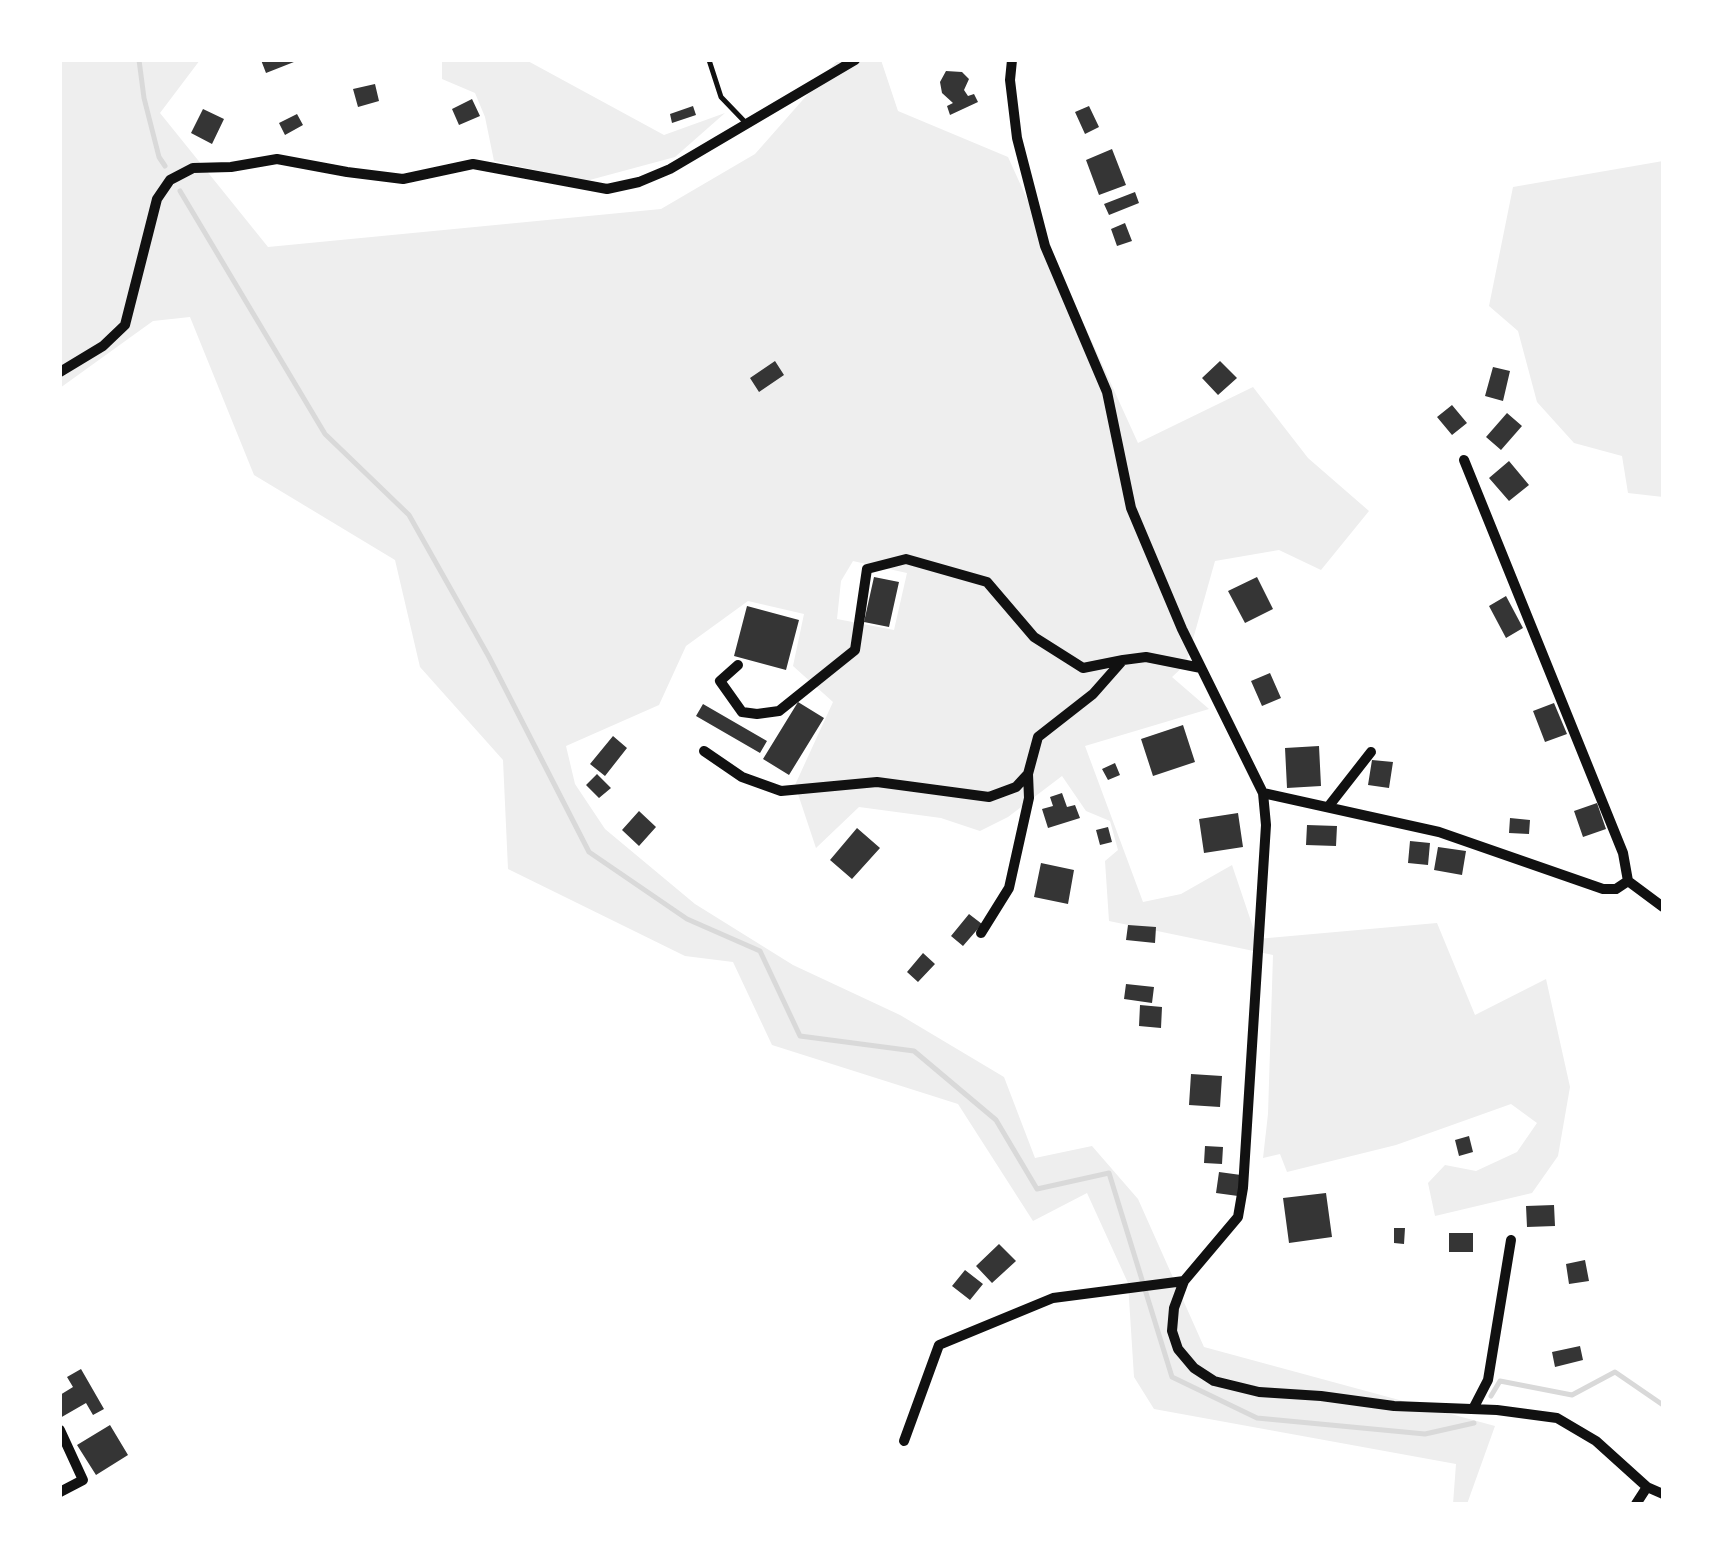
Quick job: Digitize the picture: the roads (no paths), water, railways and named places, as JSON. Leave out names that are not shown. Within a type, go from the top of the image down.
[{"type":"street","points":[[60,372],[103,346],[124,324],[157,199],[170,180],[193,168],[231,167],[276,158],[403,178],[473,164],[607,188],[639,182],[670,169],[855,60]]},
{"type":"street","points":[[1012,60],[1010,80],[1016,138],[1045,246],[1108,392],[1131,508],[1200,668],[1263,793],[1266,826],[1243,1188],[1238,1217],[1184,1281],[1174,1308],[1172,1331],[1178,1350],[1194,1368],[1214,1381],[1259,1392],[1557,1418],[1596,1441],[1647,1486],[1663,1494]]},
{"type":"street","points":[[1464,460],[1624,854],[1628,881],[1663,906]]},
{"type":"street","points":[[738,665],[720,681],[742,712],[779,711],[855,650],[868,569],[906,558],[987,582],[1034,637],[1083,668],[1146,656],[1200,668]]},
{"type":"street","points":[[980,933],[1009,888],[1030,798],[1028,774],[1038,738],[1093,694],[1123,660]]},
{"type":"street","points":[[704,751],[742,777],[781,791],[877,782],[988,797],[1016,786],[1028,774]]},
{"type":"street","points":[[1328,807],[1371,752]]},
{"type":"street","points":[[1263,793],[1439,832],[1603,888],[1616,889],[1628,881]]},
{"type":"street","points":[[1473,1409],[1488,1380],[1511,1240]]},
{"type":"street","points":[[904,1441],[939,1345],[1053,1298],[1184,1281]]},
{"type":"street","points":[[60,1430],[83,1480],[60,1492]]},
{"type":"street","points":[[1636,1504],[1647,1486]]},
{"type":"lane","points":[[708,60],[721,97],[748,125]]},
{"type":"waterway","points":[[139,60],[144,98],[159,157],[165,166]]},
{"type":"waterway","points":[[180,191],[325,434],[409,515],[489,657],[589,852],[687,919],[760,951],[800,1036],[914,1051],[996,1120],[1037,1189],[1109,1173],[1172,1377],[1257,1418],[1425,1434],[1474,1423]]},
{"type":"waterway","points":[[1491,1396],[1500,1381],[1572,1395],[1615,1372],[1663,1405]]}]
